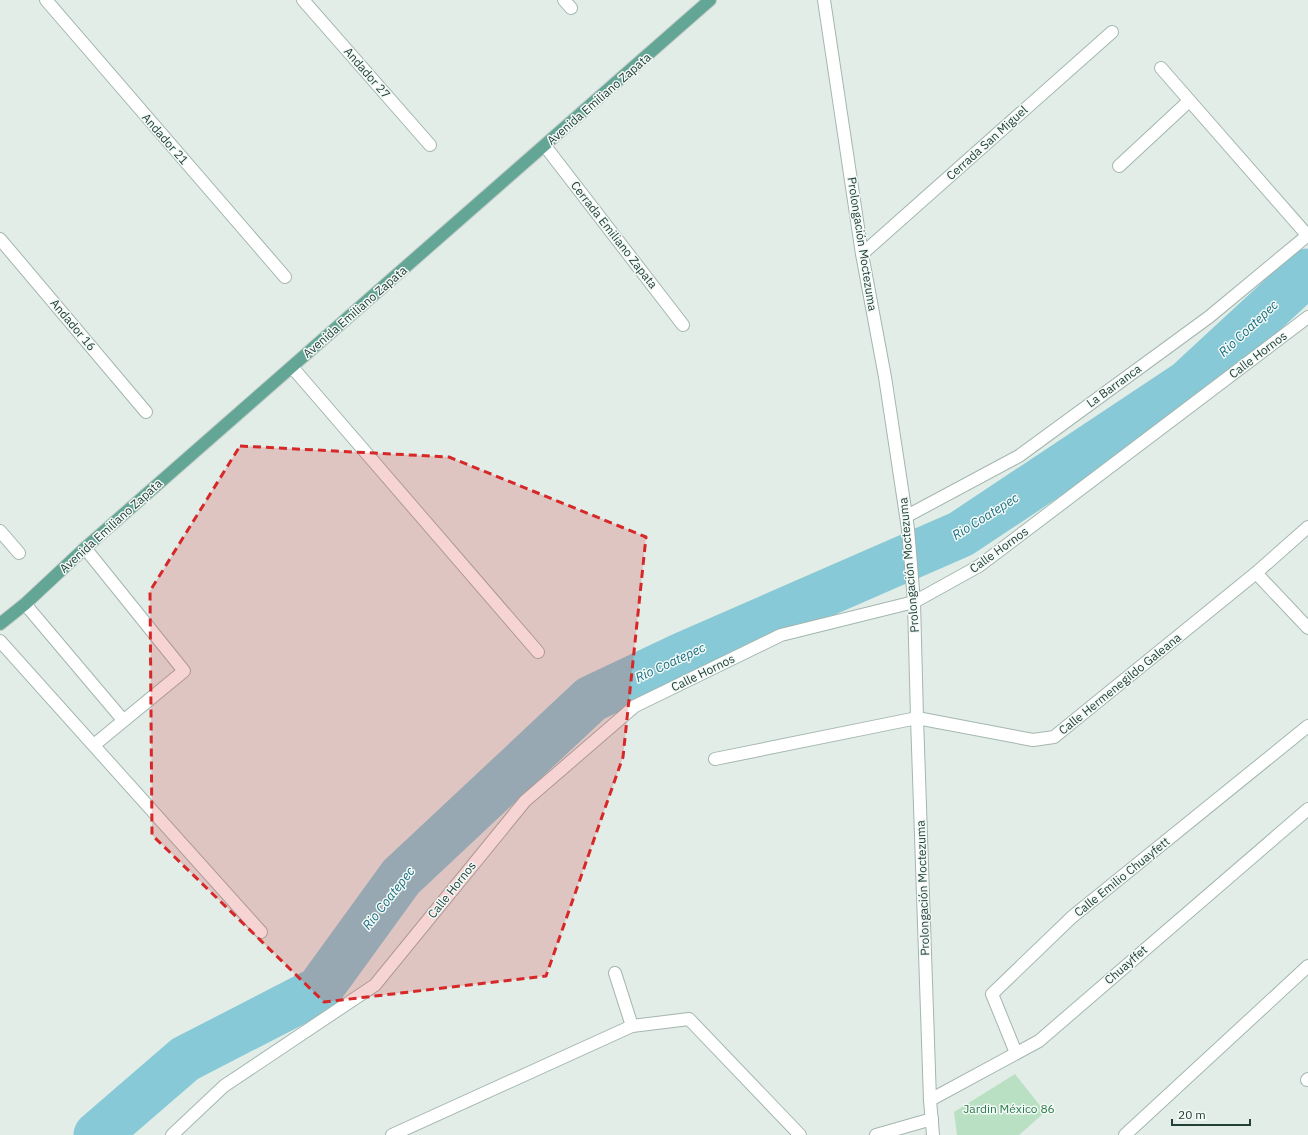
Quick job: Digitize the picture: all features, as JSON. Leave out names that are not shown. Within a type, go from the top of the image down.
[{"type":"main road","name":"Avenida Emiliano Zapata","points":[[0,624],[25,604],[85,548],[710,0]]},
{"type":"street","name":"Andador 21","points":[[46,0],[285,277]]},
{"type":"street","name":"Andador 27","points":[[303,0],[430,145]]},
{"type":"street","name":"Prolongación Moctezuma","points":[[824,0],[862,254],[885,377],[907,516],[914,589],[930,1100],[933,1135]]},
{"type":"street","name":"Cerrada San Miguel","points":[[862,254],[1112,32]]},
{"type":"street","points":[[1161,68],[1308,236]]},
{"type":"street","points":[[1119,166],[1189,101]]},
{"type":"street","name":"Cerrada Emiliano Zapata","points":[[545,146],[683,325]]},
{"type":"street","name":"La Barranca","points":[[907,516],[1019,456],[1209,317],[1308,236]]},
{"type":"street","name":"Andador 16","points":[[0,239],[146,412]]},
{"type":"street","name":"Calle Hornos","points":[[172,1135],[224,1086],[375,985],[525,801],[635,706],[781,635],[914,602],[980,566],[1308,317]]},
{"type":"street","points":[[292,367],[538,652]]},
{"type":"street","name":"Calle Hermenegildo Galeana","points":[[917,718],[1033,740],[1054,737],[1256,573],[1308,527]]},
{"type":"street","points":[[0,531],[19,553]]},
{"type":"street","points":[[85,548],[184,672],[94,745]]},
{"type":"street","points":[[1256,573],[1308,628]]},
{"type":"street","points":[[25,604],[123,720]]},
{"type":"street","points":[[0,641],[261,932]]},
{"type":"street","points":[[715,759],[917,718]]},
{"type":"street","name":"Calle Emilio Chuayfett","points":[[1016,1053],[992,994],[1072,917],[1308,726]]},
{"type":"street","name":"Chuayffet","points":[[930,1100],[1039,1041],[1308,809]]},
{"type":"street","points":[[1125,1135],[1308,966]]},
{"type":"street","points":[[615,973],[632,1026]]},
{"type":"street","points":[[392,1135],[632,1026],[689,1019],[800,1135]]},
{"type":"street","points":[[876,1135],[932,1119]]},
{"type":"highlighted area","points":[[240,446],[449,457],[646,537],[623,757],[546,976],[324,1002],[152,835],[150,591]]},
{"type":"green space","name":"Jardin México 86","points":[[1015,1074],[1045,1112],[1019,1135],[957,1135],[954,1112]]},
{"type":"waterway","name":"Rio Coatepec","points":[[97,1135],[185,1059],[319,990],[401,877],[591,699],[684,655],[961,534],[1188,383],[1308,272]]}]
